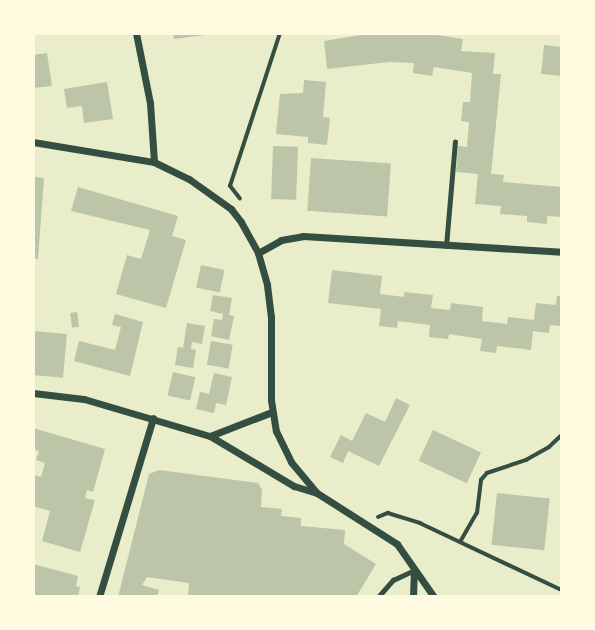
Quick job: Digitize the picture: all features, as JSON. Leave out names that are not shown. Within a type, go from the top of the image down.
[{"type":"street","points":[[136,33],[150,103],[154,162]]},
{"type":"street","points":[[33,142],[154,162],[188,179],[231,209],[258,253],[271,317],[272,412],[284,448],[317,493]]},
{"type":"street","points":[[258,253],[281,240],[303,236],[562,252]]},
{"type":"street","points":[[33,393],[84,399],[210,436],[294,486],[317,493],[397,544],[434,597]]},
{"type":"street","points":[[210,436],[272,412]]},
{"type":"street","points":[[99,597],[153,418]]},
{"type":"street","points":[[413,597],[414,570]]},
{"type":"lane","points":[[446,246],[455,141]]},
{"type":"lane","points":[[378,597],[393,580],[414,570]]},
{"type":"path","points":[[231,209],[242,201],[230,186],[280,33]]},
{"type":"path","points":[[460,542],[477,513],[481,480],[487,473],[526,460],[549,447],[562,435]]},
{"type":"path","points":[[365,523],[388,513],[460,542],[562,590]]},
{"type":"building","points":[[173,33],[205,33],[205,35],[174,39]]},
{"type":"building","points":[[372,33],[424,33],[463,39],[461,51],[495,53],[493,74],[501,74],[491,174],[504,175],[503,182],[562,187],[562,217],[547,216],[547,224],[527,222],[527,216],[500,214],[501,206],[475,204],[478,174],[456,172],[458,146],[467,147],[469,122],[461,121],[463,102],[470,102],[472,73],[434,67],[432,76],[413,73],[414,63],[389,62],[327,69],[324,41]]},
{"type":"building","points":[[544,45],[562,47],[562,76],[541,74]]},
{"type":"building","points":[[47,53],[52,86],[33,88],[33,55]]},
{"type":"building","points":[[304,80],[326,82],[323,117],[330,118],[327,145],[308,143],[308,137],[276,134],[280,94],[303,93]]},
{"type":"building","points":[[107,82],[113,119],[84,123],[82,106],[67,108],[64,89]]},
{"type":"building","points":[[273,146],[298,147],[296,200],[271,199]]},
{"type":"building","points":[[311,158],[391,164],[387,216],[307,211]]},
{"type":"building","points":[[33,177],[44,178],[38,259],[33,258]]},
{"type":"building","points":[[78,187],[178,216],[172,236],[186,240],[166,308],[116,294],[127,255],[141,259],[150,230],[71,211]]},
{"type":"building","points":[[201,265],[224,270],[220,292],[196,287]]},
{"type":"building","points":[[332,270],[382,276],[380,294],[404,297],[404,292],[433,295],[431,308],[450,310],[451,303],[483,307],[482,321],[507,324],[508,317],[534,320],[536,303],[556,305],[557,296],[562,296],[562,326],[550,325],[549,333],[533,331],[531,350],[497,346],[496,353],[480,351],[482,339],[449,334],[448,339],[429,337],[430,325],[398,321],[397,328],[379,326],[381,309],[328,303]]},
{"type":"building","points":[[213,295],[232,298],[229,315],[234,316],[229,340],[211,336],[214,319],[222,320],[223,314],[210,311]]},
{"type":"building","points":[[77,312],[79,327],[72,328],[70,313]]},
{"type":"building","points":[[115,314],[143,322],[130,376],[74,361],[79,341],[115,350],[121,327],[112,325]]},
{"type":"building","points":[[187,323],[205,326],[202,344],[192,342],[191,349],[196,350],[193,368],[175,365],[178,347],[183,348]]},
{"type":"building","points":[[33,331],[67,334],[63,378],[33,375]]},
{"type":"building","points":[[211,341],[233,345],[228,368],[207,365]]},
{"type":"building","points":[[173,372],[195,377],[190,401],[168,395]]},
{"type":"building","points":[[214,373],[232,377],[226,405],[216,403],[214,413],[196,409],[200,392],[209,394]]},
{"type":"building","points":[[396,398],[410,405],[379,466],[348,451],[343,463],[330,457],[341,435],[352,441],[366,413],[385,422]]},
{"type":"building","points":[[33,428],[105,449],[93,492],[87,490],[85,498],[95,500],[80,552],[42,541],[50,511],[33,506],[33,475],[41,477],[45,463],[36,460],[39,451],[33,449]]},
{"type":"building","points":[[433,430],[481,452],[467,483],[419,461]]},
{"type":"building","points":[[159,470],[258,483],[262,490],[261,507],[282,509],[281,516],[301,518],[301,526],[345,530],[344,544],[376,564],[356,597],[188,597],[189,583],[147,577],[142,585],[159,590],[157,597],[118,597],[149,474]]},
{"type":"building","points":[[497,493],[550,499],[544,550],[492,545]]},
{"type":"building","points":[[33,564],[78,576],[78,597],[33,597]]}]
